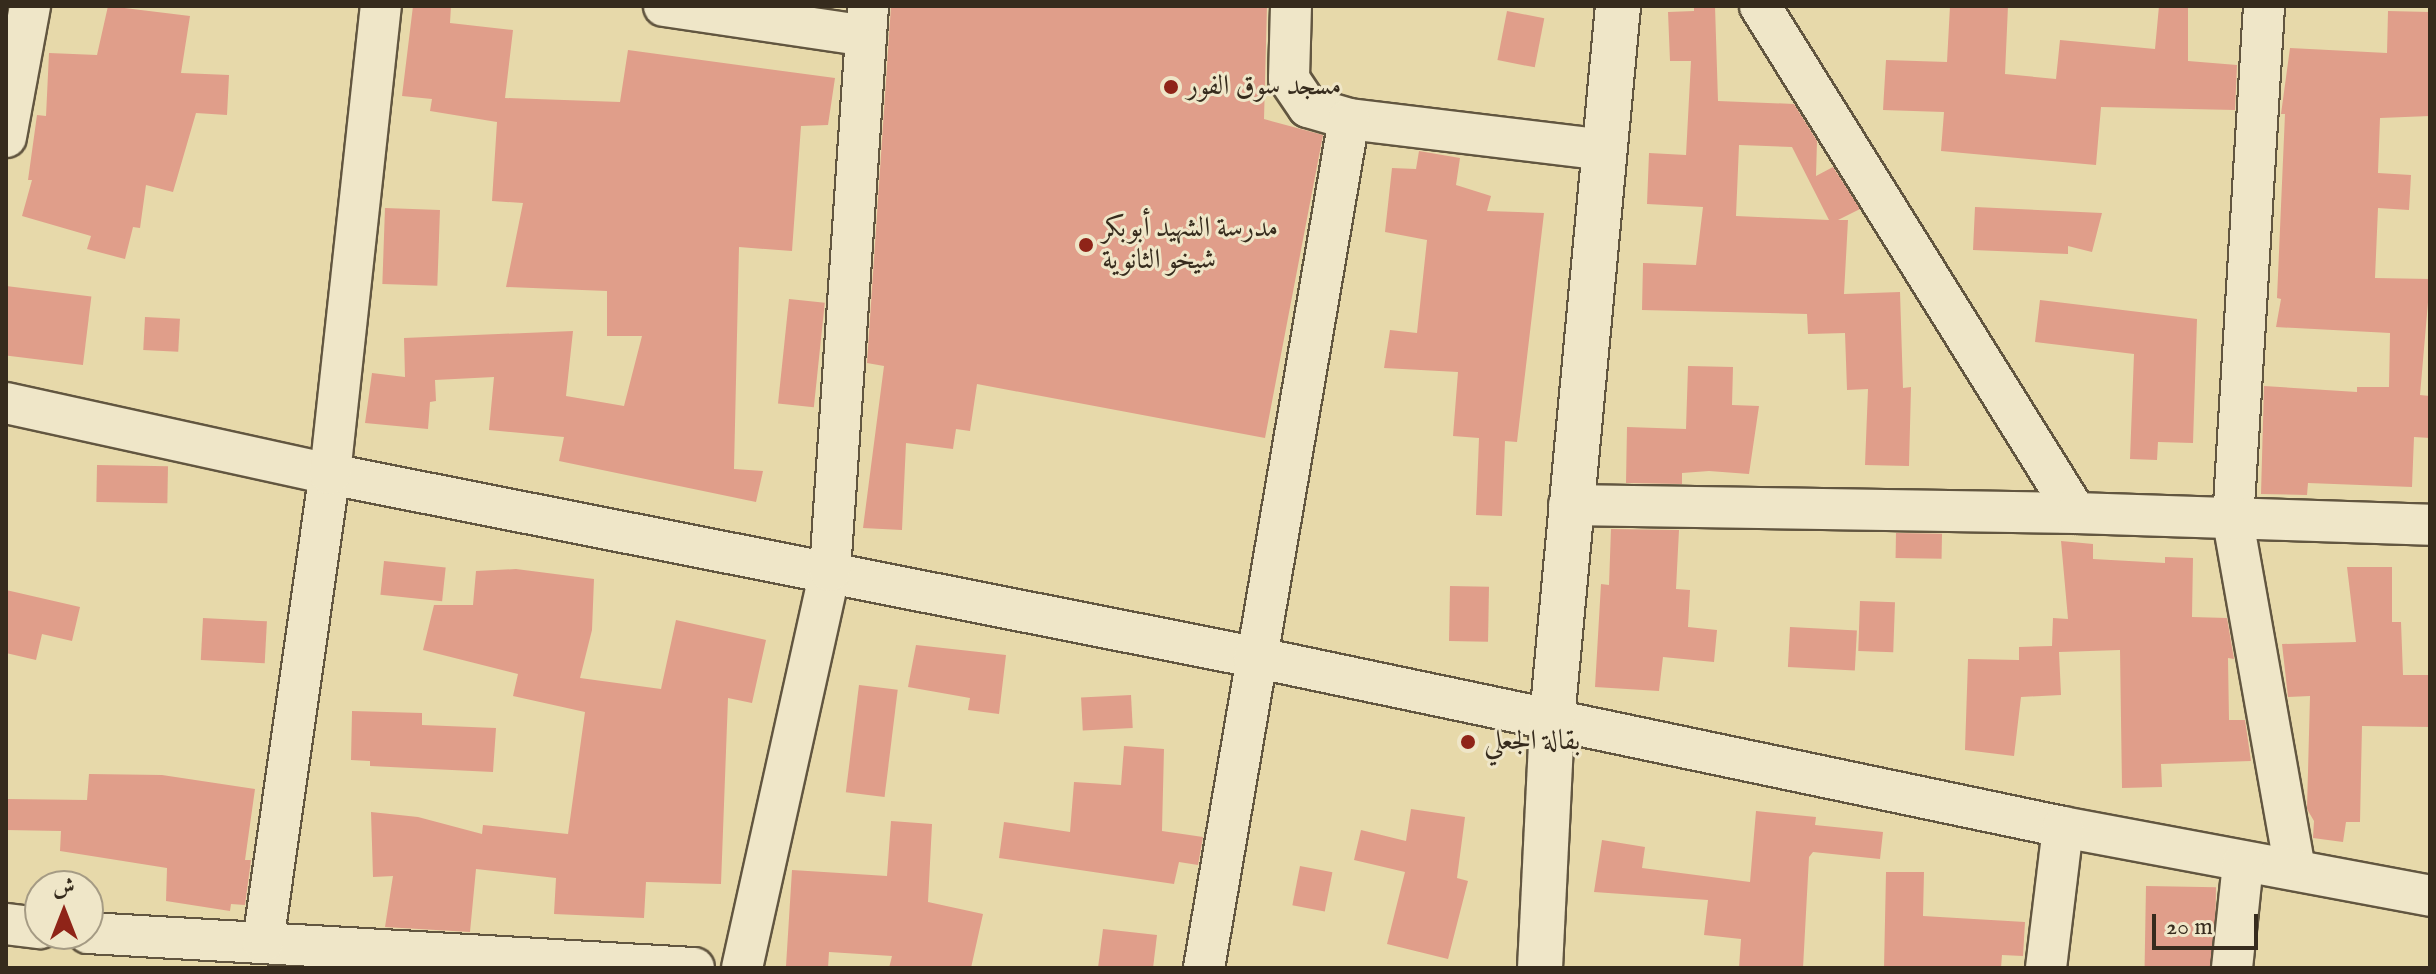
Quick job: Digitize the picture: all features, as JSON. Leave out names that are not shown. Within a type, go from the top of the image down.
[{"type":"street","points":[[6,137],[30,6]]},
{"type":"street","points":[[263,942],[330,474],[381,6]]},
{"type":"street","points":[[664,6],[867,21],[830,571],[742,968]]},
{"type":"street","points":[[1291,6],[1289,79],[1308,107],[1349,119],[1605,150]]},
{"type":"street","points":[[1540,968],[1552,719],[1569,505],[1618,6]]},
{"type":"street","points":[[1760,6],[2076,513]]},
{"type":"street","points":[[2264,6],[2233,521],[2295,870]]},
{"type":"street","points":[[1204,968],[1254,657],[1349,119]]},
{"type":"street","points":[[6,403],[330,474],[1254,657],[2063,827],[2430,896]]},
{"type":"street","points":[[1569,505],[2076,513],[2233,521],[2430,525]]},
{"type":"street","points":[[2046,968],[2063,827]]},
{"type":"street","points":[[2232,968],[2243,863]]},
{"type":"street","points":[[104,940],[133,953],[263,942],[694,968]]},
{"type":"building","points":[[108,6],[190,16],[181,73],[229,75],[227,115],[196,113],[173,192],[146,185],[140,228],[133,227],[125,259],[87,249],[91,236],[22,216],[32,180],[28,180],[37,115],[46,116],[49,53],[97,55]]},
{"type":"building","points":[[413,6],[451,6],[450,23],[513,30],[505,98],[620,102],[628,50],[835,78],[828,125],[801,126],[792,251],[739,247],[734,469],[763,471],[756,502],[559,461],[564,437],[489,430],[494,377],[435,380],[436,401],[430,402],[428,429],[365,423],[372,373],[405,377],[404,338],[573,331],[566,396],[624,406],[642,336],[607,336],[607,291],[506,287],[523,203],[492,201],[497,122],[430,111],[432,99],[402,96]]},
{"type":"building","name":"مدرسة الشهيد أبوبكر شيخو الثانوية","points":[[891,6],[1267,6],[1264,119],[1323,135],[1265,438],[977,384],[970,431],[956,429],[953,449],[906,443],[902,530],[863,528],[884,366],[867,363]]},
{"type":"building","points":[[1694,6],[1715,6],[1718,101],[1794,104],[1817,141],[1816,176],[1833,167],[1860,209],[1838,220],[1848,220],[1844,294],[1900,292],[1903,388],[1911,387],[1909,466],[1865,465],[1868,389],[1847,390],[1845,333],[1808,334],[1807,314],[1642,310],[1643,263],[1696,265],[1703,207],[1647,204],[1649,153],[1686,155],[1691,61],[1670,61],[1668,12],[1694,11]],"holes":[[[1739,145],[1792,147],[1829,220],[1736,216]]]},
{"type":"building","points":[[1950,6],[2008,6],[2005,74],[2056,79],[2060,40],[2155,49],[2159,6],[2188,6],[2188,61],[2237,65],[2235,110],[2101,107],[2096,165],[1941,151],[1944,112],[1883,110],[1886,60],[1947,62]]},
{"type":"building","points":[[1507,11],[1544,18],[1535,67],[1497,60]]},
{"type":"building","points":[[2388,11],[2430,12],[2430,116],[2380,118],[2378,173],[2411,175],[2409,210],[2378,208],[2375,278],[2430,279],[2420,395],[2430,396],[2430,438],[2414,437],[2412,487],[2308,483],[2307,495],[2261,494],[2264,386],[2357,392],[2357,387],[2389,387],[2390,333],[2276,327],[2281,299],[2277,298],[2285,114],[2281,114],[2290,48],[2387,53]]},
{"type":"building","points":[[1419,151],[1460,158],[1456,185],[1491,196],[1487,211],[1544,213],[1517,442],[1505,441],[1502,516],[1476,515],[1479,438],[1453,436],[1458,372],[1384,368],[1390,330],[1417,333],[1427,240],[1385,232],[1392,168],[1416,169]]},
{"type":"building","points":[[1975,207],[2102,213],[2092,252],[2068,246],[2068,254],[1973,250]]},
{"type":"building","points":[[385,208],[440,210],[437,286],[382,284]]},
{"type":"building","points":[[6,286],[91,296],[83,365],[6,356]]},
{"type":"building","points":[[789,299],[825,303],[814,407],[778,403]]},
{"type":"building","points":[[2040,300],[2197,319],[2193,443],[2158,442],[2157,460],[2130,459],[2134,354],[2035,342]]},
{"type":"building","points":[[145,317],[180,319],[178,352],[143,350]]},
{"type":"building","points":[[1688,366],[1733,367],[1732,405],[1759,406],[1749,474],[1709,471],[1682,473],[1682,484],[1626,483],[1627,427],[1686,429]]},
{"type":"building","points":[[97,465],[168,466],[167,503],[96,502]]},
{"type":"building","points":[[1611,529],[1679,530],[1676,589],[1690,590],[1688,627],[1717,630],[1714,662],[1663,657],[1659,691],[1595,687],[1601,584],[1609,585]]},
{"type":"building","points":[[1896,533],[1942,534],[1942,559],[1896,558]]},
{"type":"building","points":[[2061,541],[2093,544],[2093,559],[2165,563],[2165,557],[2193,558],[2192,617],[2227,618],[2234,659],[2228,658],[2229,720],[2245,720],[2251,761],[2161,764],[2162,787],[2122,788],[2120,650],[2059,652],[2061,695],[2021,697],[2014,756],[1965,750],[1968,659],[2019,660],[2019,647],[2052,646],[2053,618],[2068,619]]},
{"type":"building","points":[[384,561],[446,567],[442,601],[380,595]]},
{"type":"building","points":[[2347,567],[2392,567],[2392,622],[2401,622],[2403,675],[2430,675],[2430,727],[2362,726],[2360,822],[2346,822],[2343,842],[2313,838],[2314,821],[2307,809],[2310,696],[2288,697],[2282,644],[2356,642]]},
{"type":"building","points":[[516,569],[594,579],[592,630],[580,678],[661,689],[676,620],[766,640],[752,703],[728,698],[721,884],[646,882],[644,918],[554,914],[556,878],[476,869],[470,932],[385,927],[393,876],[373,877],[371,812],[418,817],[482,834],[483,825],[568,834],[585,712],[513,696],[518,674],[423,650],[434,605],[473,605],[476,571]]},
{"type":"building","points":[[1450,586],[1489,587],[1488,642],[1449,641]]},
{"type":"building","points":[[6,590],[80,607],[72,641],[42,634],[36,660],[6,653]]},
{"type":"building","points":[[1860,601],[1895,602],[1893,652],[1858,651]]},
{"type":"building","points":[[203,618],[267,621],[265,663],[201,660]]},
{"type":"building","points":[[1790,627],[1857,631],[1855,670],[1788,667]]},
{"type":"building","points":[[916,645],[1006,655],[999,714],[968,710],[970,698],[908,687]]},
{"type":"building","points":[[859,685],[898,690],[885,797],[846,792]]},
{"type":"building","points":[[1131,695],[1133,728],[1083,731],[1081,698]]},
{"type":"building","points":[[352,711],[422,713],[422,725],[496,728],[493,772],[370,766],[370,761],[351,760]]},
{"type":"building","points":[[1124,746],[1164,749],[1162,831],[1203,837],[1198,865],[1179,862],[1174,884],[999,858],[1004,822],[1070,832],[1074,782],[1121,785]]},
{"type":"building","points":[[89,774],[162,775],[255,789],[245,860],[251,860],[245,905],[231,904],[230,911],[166,901],[167,868],[60,851],[61,831],[6,830],[7,799],[87,800]]},
{"type":"building","points":[[1411,809],[1465,817],[1457,878],[1468,881],[1448,959],[1387,944],[1405,872],[1354,860],[1361,830],[1406,841]]},
{"type":"building","points":[[1756,811],[1816,817],[1815,825],[1883,832],[1880,859],[1813,852],[1809,857],[1803,968],[1739,968],[1741,939],[1704,935],[1708,900],[1594,892],[1602,840],[1645,847],[1642,868],[1750,882]]},
{"type":"building","points":[[891,821],[932,824],[928,902],[983,914],[971,968],[889,968],[892,956],[829,952],[828,968],[786,966],[792,870],[887,876]]},
{"type":"building","points":[[1300,866],[1332,872],[1325,912],[1292,905]]},
{"type":"building","points":[[1886,872],[1924,872],[1923,916],[2025,922],[2023,956],[2002,955],[2001,968],[1884,968]]},
{"type":"building","points":[[2146,886],[2216,887],[2215,968],[2145,968]]},
{"type":"building","points":[[1103,929],[1157,935],[1153,968],[1098,968]]},
{"type":"place","name":"مسجد سوق الفور","points":[[1171,87]]},
{"type":"place","name":"مدرسة الشهيد أبوبكر شيخو الثانوية","points":[[1086,245]]},
{"type":"place","name":"بقالة الجعلي","points":[[1468,742]]}]
